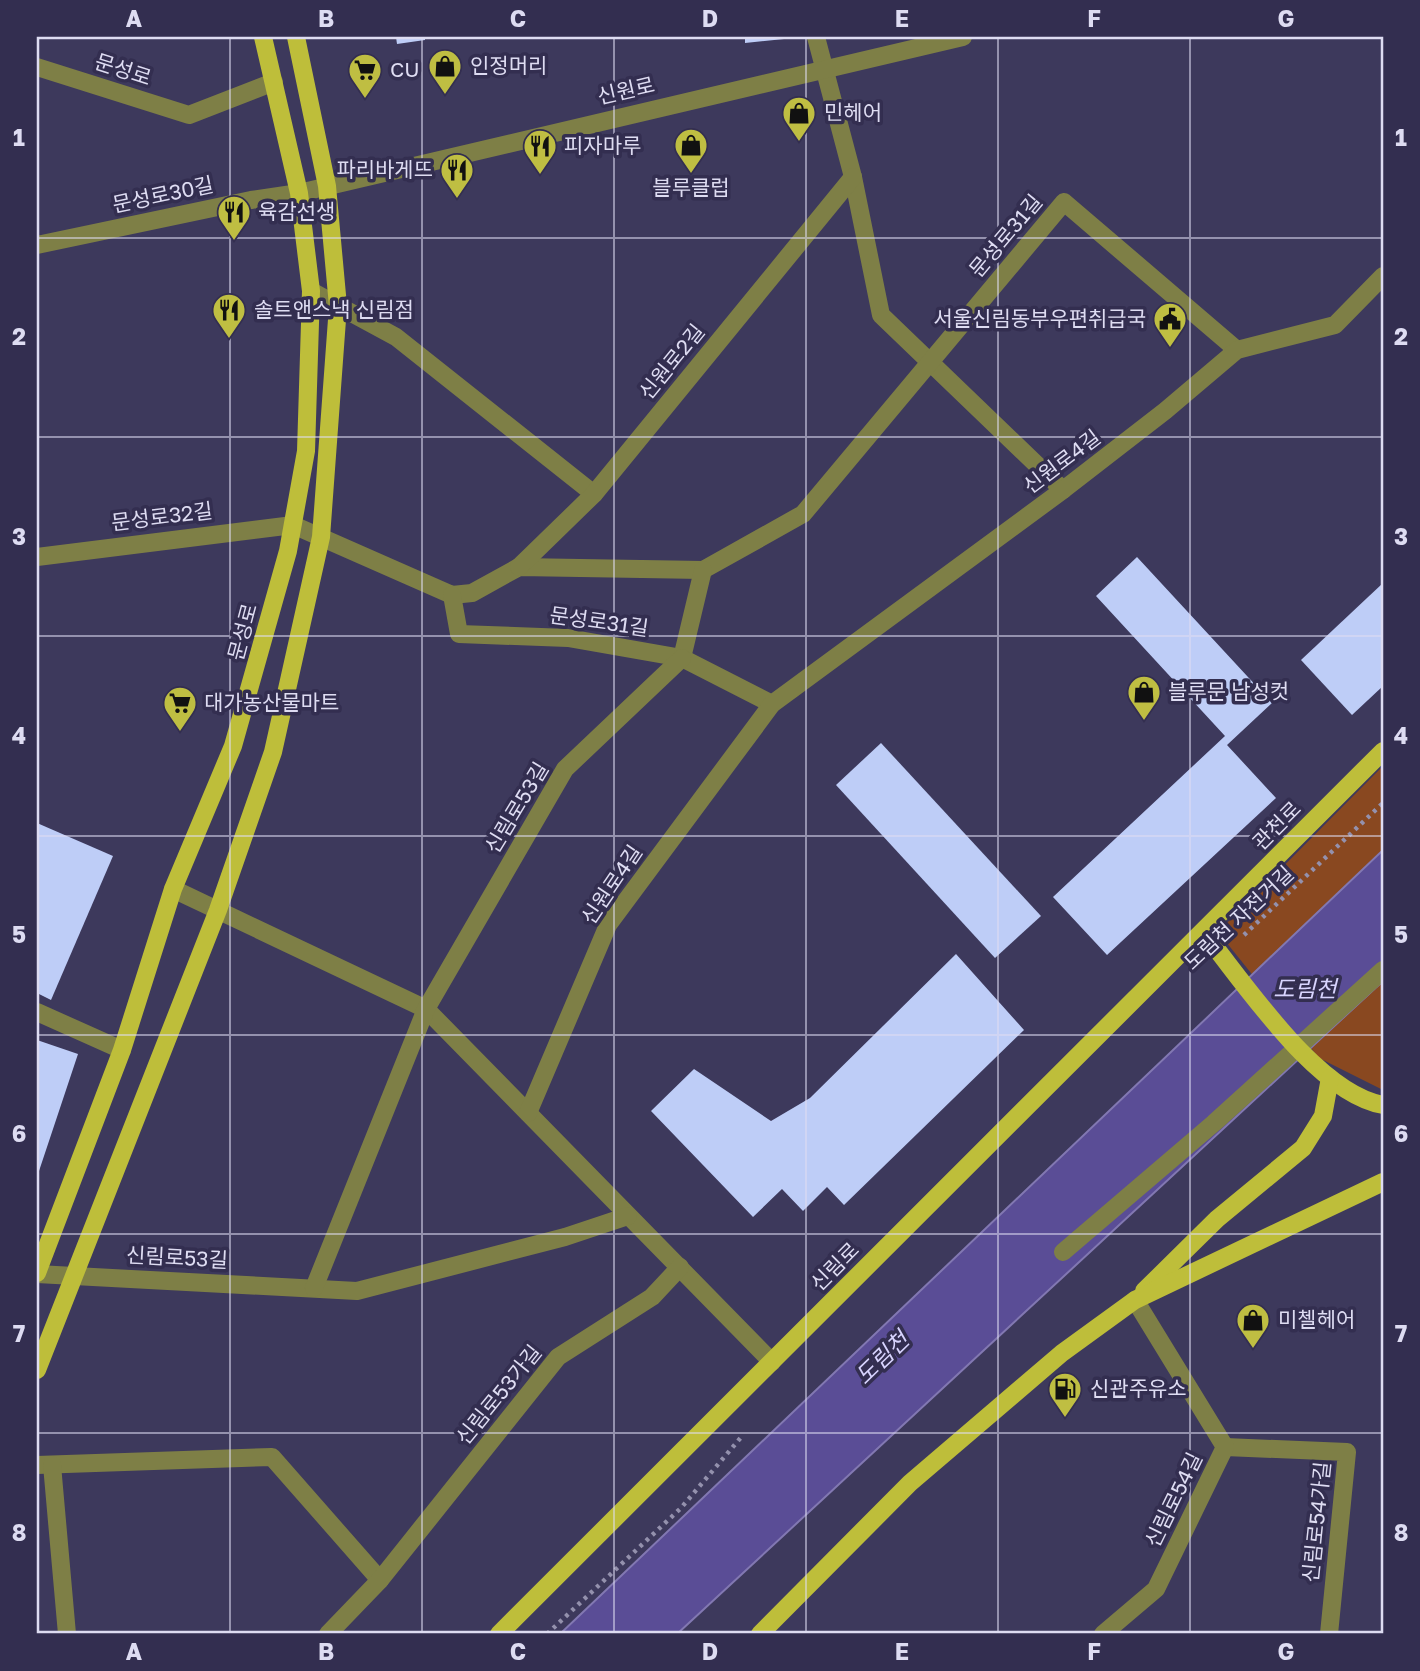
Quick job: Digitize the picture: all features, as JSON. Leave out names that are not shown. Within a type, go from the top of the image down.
[{"type":"main road","name":"문성로","points":[[37,1274],[122,1050],[173,889],[233,746],[258,663],[293,524],[306,451],[312,291],[299,193],[263,37]]},
{"type":"main road","points":[[37,1370],[218,910],[273,751],[321,537],[338,306],[327,186],[296,37]]},
{"type":"main road","name":"관천로","points":[[1203,932],[1383,751]]},
{"type":"main road","points":[[1203,932],[1292,1041],[1330,1078],[1383,1105]]},
{"type":"main road","name":"신림로","points":[[499,1634],[1203,932]]},
{"type":"main road","points":[[760,1634],[910,1483],[1062,1353],[1135,1300],[1217,1219],[1303,1148],[1323,1116],[1330,1078]]},
{"type":"main road","points":[[1135,1300],[1383,1182]]},
{"type":"street","points":[[816,37],[853,177],[881,315],[1063,490]]},
{"type":"street","name":"신원로","points":[[299,193],[823,67],[963,37]]},
{"type":"street","name":"문성로","points":[[37,66],[189,115],[274,82]]},
{"type":"street","name":"신원로2길","points":[[519,567],[594,494],[853,177]]},
{"type":"street","name":"문성로30길","points":[[37,245],[251,200],[299,193]]},
{"type":"street","name":"문성로31길","points":[[703,570],[803,514],[1064,202],[1237,350]]},
{"type":"street","name":"신원로4길","points":[[528,1113],[608,925],[772,704],[1063,490],[1165,411],[1237,350],[1335,325],[1383,276]]},
{"type":"street","points":[[312,291],[396,337],[594,494]]},
{"type":"street","points":[[293,524],[452,595],[472,593],[519,567],[703,570],[682,658],[772,704]]},
{"type":"street","name":"문성로32길","points":[[37,557],[293,524]]},
{"type":"street","name":"문성로31길","points":[[452,595],[459,634],[568,638],[682,658]]},
{"type":"street","name":"신림로53길","points":[[314,1287],[426,1009],[565,769],[682,658]]},
{"type":"street","points":[[173,889],[426,1009],[772,1362]]},
{"type":"street","points":[[1063,1252],[1214,1124],[1383,970]]},
{"type":"street","points":[[37,1012],[122,1050]]},
{"type":"street","name":"신림로53길","points":[[37,1274],[357,1291],[565,1237],[628,1216]]},
{"type":"street","name":"신림로53가길","points":[[328,1634],[380,1580],[558,1357],[652,1297],[680,1267]]},
{"type":"street","name":"신림로54길","points":[[1103,1634],[1156,1589],[1225,1447],[1135,1300]]},
{"type":"street","name":"신림로54가길","points":[[1225,1447],[1347,1452],[1329,1634]]},
{"type":"street","points":[[67,1634],[44,1465],[272,1457],[380,1580]]},
{"type":"path","name":"도림천 자전거길","points":[[1236,942],[1383,803]]},
{"type":"shaded area","points":[[1383,766],[1383,1090],[1319,1058],[1218,932]]},
{"type":"water","name":"도림천","points":[[1383,850],[1383,981],[677,1634],[560,1634]]},
{"type":"building","points":[[396,37],[425,37],[425,40],[397,44]]},
{"type":"building","points":[[745,37],[784,37],[784,39],[745,43]]},
{"type":"building","points":[[1137,557],[1272,703],[1227,745],[1276,798],[1107,955],[1053,897],[1225,736],[1096,596]]},
{"type":"building","points":[[1383,583],[1383,686],[1352,715],[1301,660]]},
{"type":"building","points":[[881,743],[1041,916],[995,958],[836,785]]},
{"type":"building","points":[[37,823],[113,856],[51,1000],[37,993]]},
{"type":"building","points":[[956,954],[1024,1030],[844,1205],[827,1187],[803,1211],[782,1189],[753,1217],[651,1111],[694,1069],[771,1121],[810,1098]]},
{"type":"building","points":[[37,1040],[78,1054],[37,1177]]},
{"type":"place","name":"인정머리","points":[[445,96]]},
{"type":"place","name":"CU","points":[[365,100]]},
{"type":"place","name":"민헤어","points":[[799,143]]},
{"type":"place","name":"블루클럽","points":[[691,175]]},
{"type":"place","name":"피자마루","points":[[540,176]]},
{"type":"place","name":"파리바게뜨","points":[[457,200]]},
{"type":"place","name":"육감선생","points":[[234,242]]},
{"type":"place","name":"솔트앤스낵 신림점","points":[[229,340]]},
{"type":"place","name":"서울신림동부우편취급국","points":[[1170,349]]},
{"type":"place","name":"블루문 남성컷","points":[[1144,722]]},
{"type":"place","name":"대가농산물마트","points":[[180,733]]},
{"type":"place","name":"미첼헤어","points":[[1253,1350]]},
{"type":"place","name":"신관주유소","points":[[1065,1419]]}]
